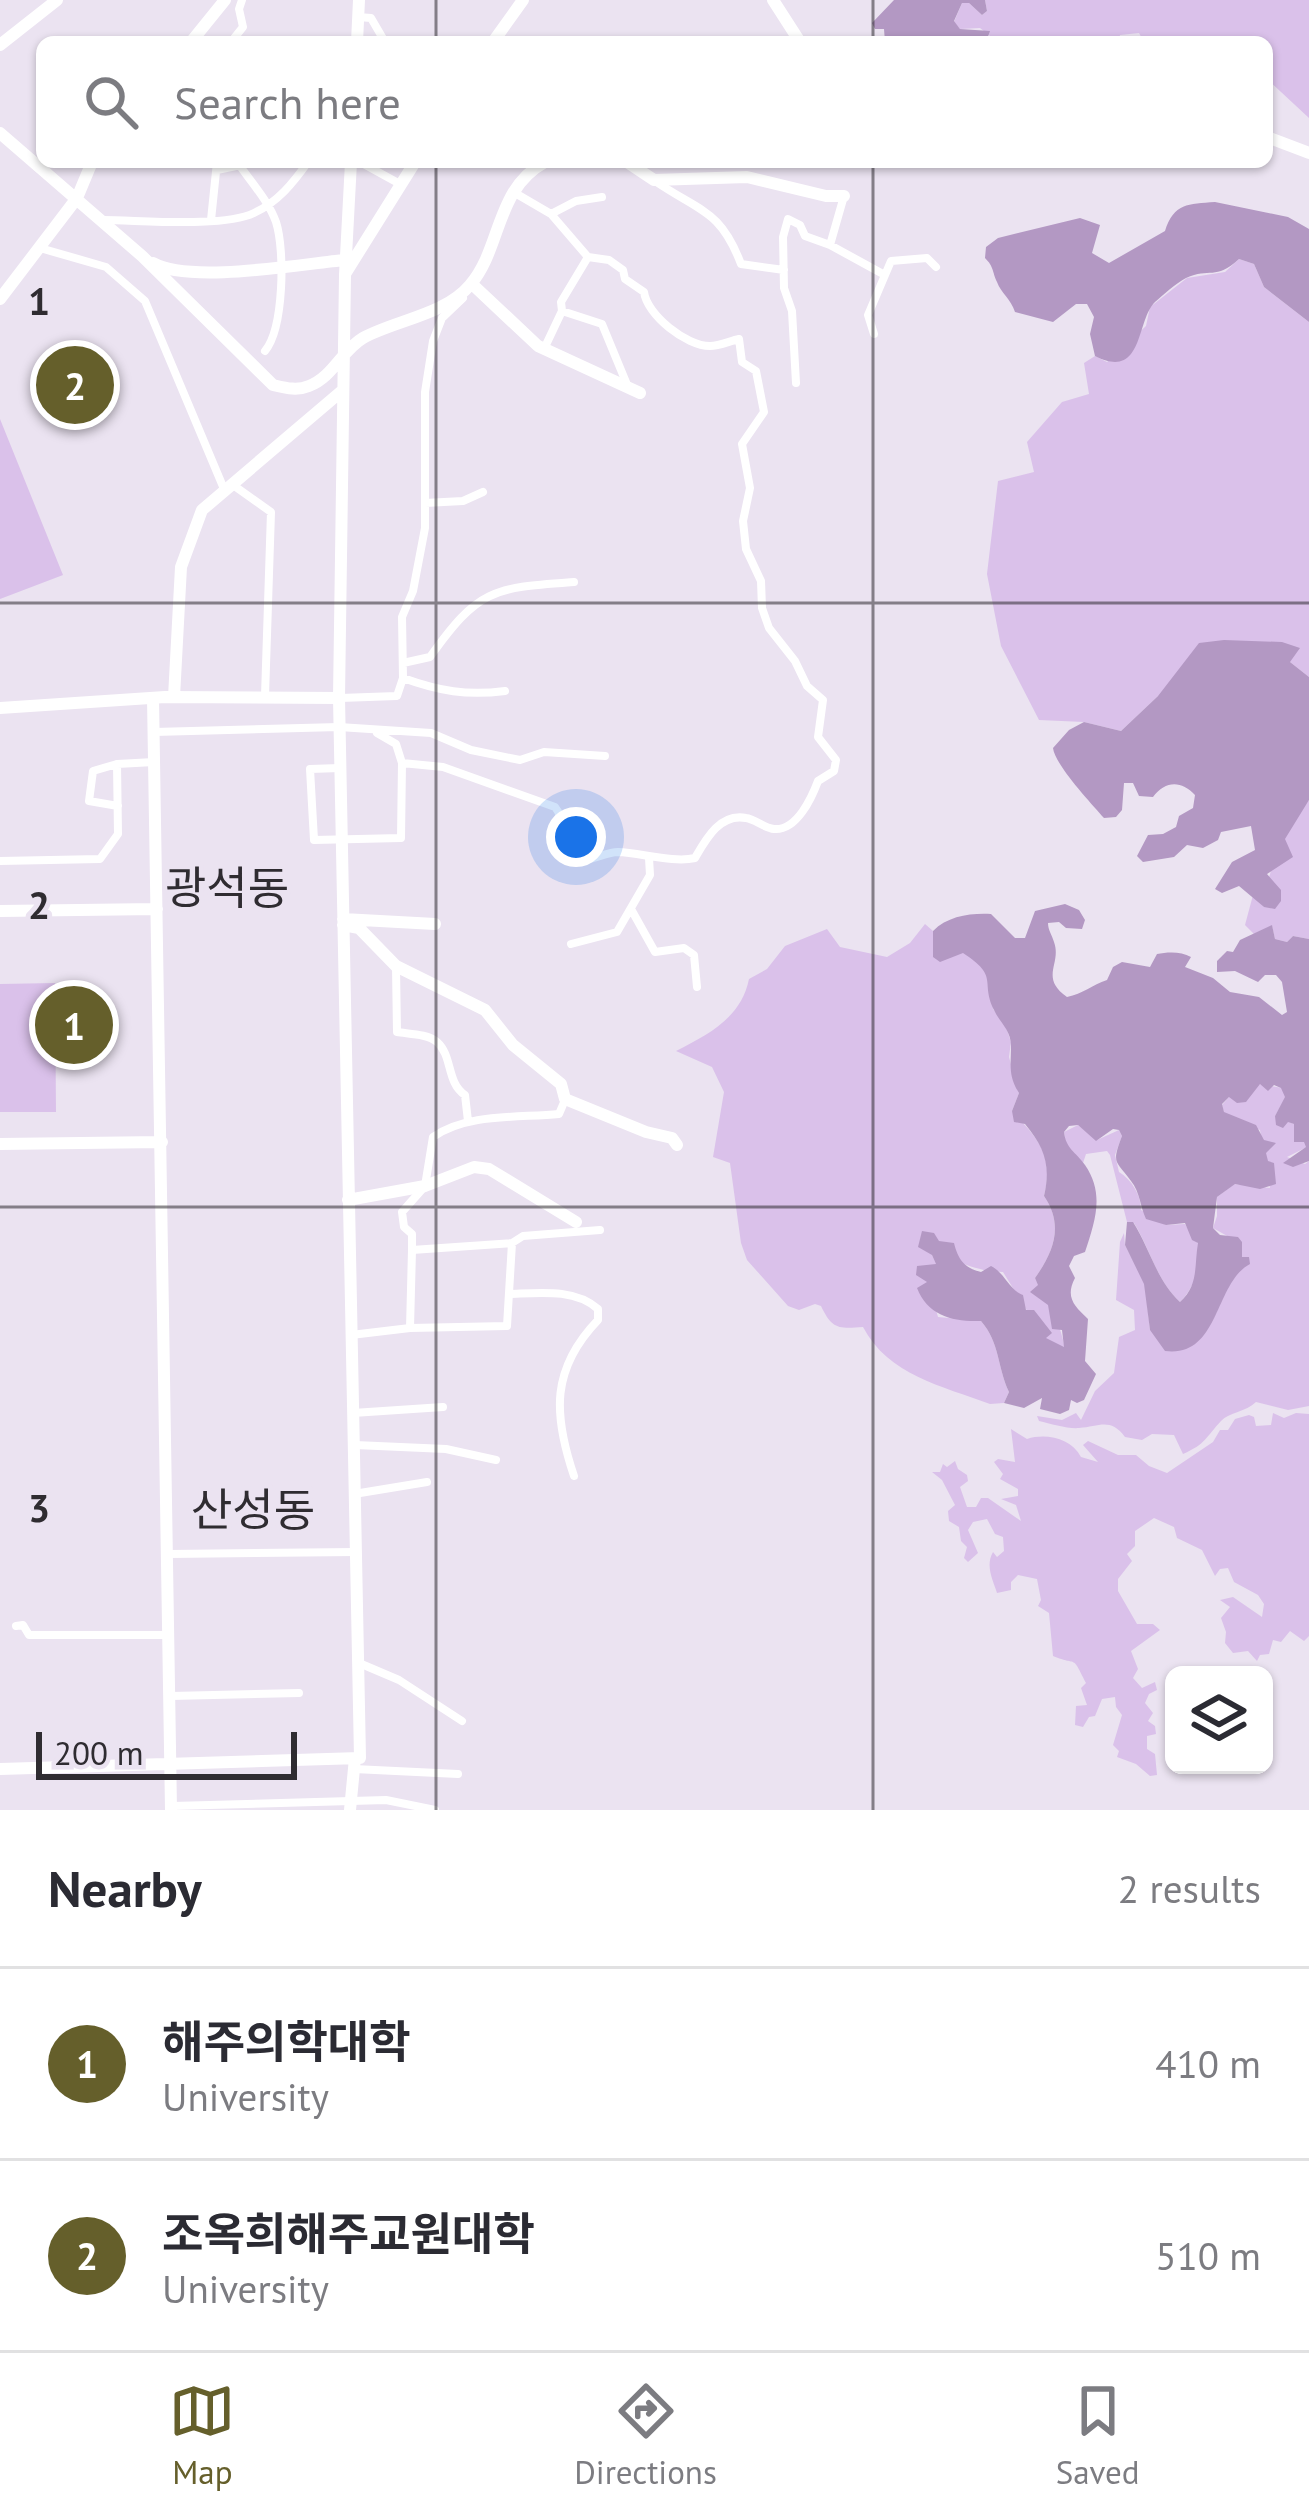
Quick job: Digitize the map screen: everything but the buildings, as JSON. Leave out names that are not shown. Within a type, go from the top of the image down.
[{"type":"street","points":[[0,46],[57,0]]},
{"type":"street","points":[[196,36],[225,0]]},
{"type":"street","points":[[237,36],[243,27],[242,0]]},
{"type":"street","points":[[357,36],[359,0]]},
{"type":"street","points":[[497,36],[524,0]]},
{"type":"street","points":[[773,0],[796,36]]},
{"type":"street","points":[[358,17],[371,19],[381,36]]},
{"type":"street","points":[[0,133],[36,163]]},
{"type":"street","points":[[1273,139],[1309,153]]},
{"type":"street","points":[[41,168],[142,256],[273,386],[296,390],[314,385],[362,338],[453,300],[474,286]]},
{"type":"street","points":[[0,299],[77,198],[90,168]]},
{"type":"street","points":[[211,220],[217,168]]},
{"type":"street","points":[[241,168],[277,224],[281,311],[274,340],[266,351]]},
{"type":"street","points":[[102,220],[211,220],[253,214],[285,193],[304,168]]},
{"type":"street","points":[[351,1805],[355,1764],[360,1758],[339,698],[345,267],[354,168]]},
{"type":"street","points":[[368,168],[401,184]]},
{"type":"street","points":[[345,267],[412,168]]},
{"type":"street","points":[[0,708],[174,697],[397,696],[403,678],[402,617],[425,528],[424,392],[433,340],[442,318],[474,286],[513,192],[536,168]]},
{"type":"street","points":[[636,168],[712,214],[725,227],[741,264],[784,270]]},
{"type":"street","points":[[747,177],[750,168]]},
{"type":"street","points":[[654,180],[747,177],[844,196],[830,245]]},
{"type":"street","points":[[402,763],[442,767],[555,807],[561,813],[569,849],[590,860],[605,852],[695,857],[710,833],[729,819],[784,827],[810,802],[818,781],[834,771],[836,760],[818,737],[823,700],[807,686],[795,661],[769,628],[761,581],[746,549],[743,521],[750,488],[742,444],[764,412],[756,371],[742,362],[739,339],[706,346],[676,333],[645,302],[644,292],[625,279],[623,270],[609,260],[588,257],[551,214],[513,192]]},
{"type":"street","points":[[551,214],[576,201],[602,197]]},
{"type":"street","points":[[796,383],[792,310],[784,288],[783,237],[788,219],[805,236],[883,274]]},
{"type":"street","points":[[40,248],[106,267],[145,301],[227,486],[272,512],[266,698]]},
{"type":"street","points":[[142,256],[160,268],[211,274],[279,265],[345,267]]},
{"type":"street","points":[[544,349],[562,311],[561,302],[588,257]]},
{"type":"street","points":[[874,334],[868,315],[891,261],[927,258],[936,266]]},
{"type":"street","points":[[474,286],[544,349],[634,391]]},
{"type":"street","points":[[562,311],[602,324],[634,391]]},
{"type":"street","points":[[174,697],[181,567],[202,510],[343,390]]},
{"type":"street","points":[[425,503],[463,501],[483,492]]},
{"type":"street","points":[[403,663],[430,657],[483,595],[512,587],[574,582]]},
{"type":"street","points":[[403,678],[443,692],[505,691]]},
{"type":"street","points":[[153,698],[172,1808],[351,1805],[386,1800],[435,1810]]},
{"type":"street","points":[[339,730],[380,733],[396,744],[402,763],[400,838],[314,840],[310,769],[340,768]]},
{"type":"street","points":[[154,732],[431,733],[471,750],[520,760],[544,752],[604,756]]},
{"type":"street","points":[[118,806],[89,801],[93,771],[154,762]]},
{"type":"street","points":[[0,860],[100,859],[118,834],[117,764]]},
{"type":"street","points":[[571,944],[617,932],[650,875],[649,857]]},
{"type":"street","points":[[0,911],[158,908]]},
{"type":"street","points":[[630,909],[655,952],[683,948],[694,955],[697,987]]},
{"type":"street","points":[[343,922],[435,924]]},
{"type":"street","points":[[343,922],[359,928],[396,966],[485,1010],[512,1045],[561,1084],[565,1099],[559,1114],[468,1122],[449,1126],[433,1137],[425,1186],[402,1212],[404,1227],[412,1234],[410,1328]]},
{"type":"street","points":[[396,966],[397,1032],[434,1039],[442,1047],[456,1088],[465,1095],[468,1122]]},
{"type":"street","points":[[565,1099],[672,1138],[677,1145]]},
{"type":"street","points":[[0,1144],[162,1142]]},
{"type":"street","points":[[349,1200],[425,1186],[474,1167],[489,1169],[576,1222]]},
{"type":"street","points":[[412,1250],[512,1244],[523,1236],[600,1230]]},
{"type":"street","points":[[351,1335],[507,1326],[512,1244]]},
{"type":"street","points":[[509,1294],[550,1292],[589,1301],[598,1309],[598,1320],[582,1336],[561,1377],[561,1438],[574,1476]]},
{"type":"street","points":[[353,1413],[443,1407]]},
{"type":"street","points":[[353,1445],[446,1449],[496,1460]]},
{"type":"street","points":[[354,1494],[427,1482]]},
{"type":"street","points":[[169,1553],[356,1552]]},
{"type":"street","points":[[16,1625],[23,1625],[29,1635],[170,1635]]},
{"type":"street","points":[[358,1663],[398,1680],[462,1721]]},
{"type":"street","points":[[171,1696],[299,1693]]},
{"type":"street","points":[[0,1769],[355,1764],[458,1774]]},
{"type":"shaded area","points":[[894,0],[985,0],[987,11],[982,15],[969,3],[962,3],[954,21],[960,29],[990,31],[988,36],[885,36],[884,29],[875,29],[872,23]]},
{"type":"shaded area","points":[[985,0],[1309,0],[1309,118],[1273,85],[1273,36],[990,36],[980,28],[960,29],[954,22],[962,3],[969,3],[982,15],[987,11]]},
{"type":"shaded area","points":[[1215,202],[1288,217],[1309,229],[1309,322],[1264,287],[1254,264],[1239,259],[1224,270],[1194,275],[1170,289],[1149,311],[1131,355],[1111,362],[1095,356],[1090,334],[1094,317],[1087,304],[1076,304],[1053,322],[1015,312],[985,258],[986,247],[998,238],[1080,218],[1100,225],[1092,253],[1109,263],[1165,231],[1183,207]]},
{"type":"shaded area","points":[[1239,259],[1254,264],[1264,287],[1309,322],[1309,677],[1290,662],[1158,696],[1121,731],[1084,722],[1039,720],[1001,646],[987,574],[998,481],[1034,472],[1027,442],[1062,402],[1089,394],[1084,363],[1095,356],[1107,362],[1146,326],[1150,307],[1187,278],[1225,272]]},
{"type":"shaded area","points":[[0,419],[63,575],[0,599]]},
{"type":"shaded area","points":[[1282,642],[1300,648],[1290,662],[1309,677],[1309,800],[1285,839],[1293,857],[1267,874],[1281,890],[1275,909],[1264,907],[1239,886],[1222,893],[1215,889],[1232,862],[1255,850],[1251,826],[1221,832],[1218,840],[1203,848],[1187,845],[1174,857],[1143,862],[1137,856],[1148,835],[1176,827],[1179,816],[1193,808],[1195,795],[1173,784],[1153,797],[1139,796],[1133,783],[1124,783],[1122,810],[1116,817],[1104,818],[1067,774],[1053,748],[1084,722],[1121,731],[1158,696],[1199,643]]},
{"type":"shaded area","points":[[1309,800],[1309,939],[1275,939],[1272,926],[1254,934],[1245,925],[1253,895],[1264,907],[1279,850]]},
{"type":"shaded area","points":[[1065,904],[1079,910],[1085,920],[1082,929],[1048,923],[1056,950],[1054,983],[1067,997],[1107,980],[1113,967],[1122,962],[1150,967],[1157,954],[1174,952],[1191,957],[1185,967],[1213,978],[1230,992],[1259,997],[1282,1015],[1287,1012],[1282,982],[1276,975],[1265,975],[1258,982],[1235,971],[1217,972],[1217,961],[1227,951],[1233,952],[1240,940],[1272,925],[1275,939],[1309,939],[1309,1161],[1293,1167],[1283,1163],[1306,1147],[1304,1142],[1294,1142],[1294,1124],[1276,1125],[1275,1116],[1285,1097],[1281,1088],[1274,1085],[1268,1091],[1260,1084],[1246,1102],[1229,1097],[1222,1104],[1224,1112],[1256,1125],[1264,1140],[1276,1143],[1266,1153],[1274,1163],[1276,1184],[1260,1189],[1235,1184],[1217,1197],[1213,1228],[1220,1235],[1238,1237],[1242,1257],[1249,1257],[1250,1264],[1229,1287],[1207,1332],[1183,1350],[1165,1351],[1150,1330],[1144,1284],[1125,1245],[1127,1222],[1133,1222],[1180,1302],[1193,1282],[1198,1243],[1185,1223],[1166,1225],[1146,1219],[1136,1190],[1117,1162],[1119,1130],[1096,1141],[1078,1125],[1069,1126],[1064,1132],[1067,1142],[1095,1186],[1095,1218],[1085,1252],[1074,1256],[1069,1266],[1075,1278],[1072,1301],[1088,1319],[1085,1361],[1096,1374],[1084,1400],[1071,1400],[1069,1410],[1060,1414],[1040,1409],[1042,1398],[1024,1408],[1004,1403],[1009,1392],[987,1329],[981,1321],[935,1311],[917,1288],[927,1282],[916,1275],[917,1266],[936,1264],[932,1255],[918,1247],[922,1231],[934,1233],[939,1241],[954,1243],[970,1268],[996,1269],[1023,1295],[1026,1310],[1034,1310],[1052,1333],[1046,1338],[1064,1347],[1062,1330],[1052,1329],[1048,1305],[1030,1292],[1038,1285],[1035,1278],[1051,1248],[1055,1228],[1044,1196],[1047,1175],[1042,1149],[1025,1124],[1014,1122],[1012,1111],[1019,1093],[1012,1076],[1009,1035],[994,1010],[981,968],[963,953],[940,962],[933,957],[933,931],[960,916],[991,914],[1015,938],[1025,938],[1035,911]]},
{"type":"shaded area","points":[[925,924],[933,931],[933,957],[963,952],[989,977],[993,1009],[1011,1042],[1009,1057],[1019,1093],[1012,1111],[1037,1140],[1047,1170],[1044,1196],[1054,1217],[1054,1238],[1035,1278],[1065,1350],[1044,1338],[1003,1272],[932,1255],[937,1265],[928,1282],[938,1317],[981,1321],[992,1338],[1009,1392],[1004,1403],[990,1404],[918,1377],[887,1357],[863,1327],[837,1326],[821,1306],[799,1310],[788,1306],[747,1260],[730,1163],[713,1157],[724,1092],[712,1067],[676,1051],[731,1014],[749,979],[767,969],[785,946],[827,929],[840,947],[887,957],[910,943]]},
{"type":"shaded area","points":[[55,983],[56,1112],[0,1112],[0,984]]},
{"type":"shaded area","points":[[1260,1084],[1282,1088],[1286,1097],[1275,1116],[1294,1124],[1294,1141],[1305,1142],[1307,1147],[1287,1157],[1305,1164],[1309,1161],[1309,1406],[1288,1410],[1256,1402],[1224,1418],[1201,1443],[1183,1454],[1174,1435],[1152,1434],[1142,1440],[1125,1437],[1109,1425],[1075,1428],[1039,1421],[1037,1416],[1062,1420],[1076,1413],[1081,1420],[1095,1391],[1114,1373],[1119,1337],[1135,1330],[1134,1310],[1116,1300],[1124,1233],[1125,1245],[1145,1284],[1150,1330],[1192,1345],[1211,1323],[1242,1257],[1229,1237],[1213,1228],[1217,1197],[1234,1184],[1270,1188],[1260,1130],[1224,1113],[1222,1105],[1229,1097]]},
{"type":"shaded area","points":[[1078,1125],[1097,1140],[1119,1130],[1122,1136],[1115,1155],[1119,1172],[1135,1188],[1141,1210],[1166,1225],[1185,1224],[1196,1239],[1199,1265],[1180,1302],[1160,1275],[1134,1223],[1127,1222],[1110,1155],[1107,1151],[1086,1154],[1083,1163],[1066,1146],[1064,1132]]},
{"type":"shaded area","points":[[1273,1413],[1284,1418],[1309,1414],[1309,1636],[1304,1641],[1290,1631],[1281,1642],[1273,1640],[1269,1654],[1260,1655],[1257,1661],[1248,1651],[1233,1653],[1225,1643],[1221,1618],[1230,1607],[1220,1600],[1233,1597],[1262,1617],[1264,1604],[1258,1595],[1234,1582],[1228,1568],[1215,1576],[1202,1550],[1177,1538],[1174,1527],[1154,1518],[1135,1531],[1135,1546],[1127,1554],[1132,1561],[1118,1579],[1118,1591],[1137,1624],[1153,1624],[1160,1630],[1131,1651],[1138,1669],[1133,1678],[1142,1688],[1155,1682],[1157,1690],[1145,1703],[1153,1713],[1148,1721],[1156,1734],[1147,1736],[1157,1775],[1150,1776],[1117,1757],[1119,1751],[1113,1745],[1122,1715],[1115,1697],[1102,1699],[1095,1716],[1083,1727],[1075,1725],[1076,1706],[1087,1705],[1081,1688],[1086,1683],[1074,1662],[1053,1656],[1049,1613],[1038,1606],[1037,1579],[1018,1575],[1011,1590],[997,1593],[990,1562],[993,1552],[997,1557],[1004,1551],[1003,1537],[995,1534],[987,1519],[973,1522],[968,1530],[978,1553],[968,1562],[959,1527],[949,1521],[948,1511],[955,1505],[942,1480],[932,1472],[955,1461],[967,1475],[968,1481],[960,1487],[967,1507],[988,1498],[1021,1521],[1016,1505],[1001,1499],[1018,1496],[1018,1489],[1000,1479],[1003,1474],[994,1462],[1015,1462],[1011,1429],[1027,1439],[1057,1439],[1081,1457],[1098,1462],[1083,1445],[1088,1441],[1118,1455],[1136,1455],[1167,1473],[1213,1442],[1235,1419],[1249,1415],[1256,1426],[1271,1425]]},
{"type":"place","name":"조옥희해주교원대학","points":[[75,385]]},
{"type":"place","name":"해주의학대학","points":[[74,1025]]},
{"type":"district","name":"광석동","points":[[227,887]]},
{"type":"district","name":"산성동","points":[[253,1509]]}]
